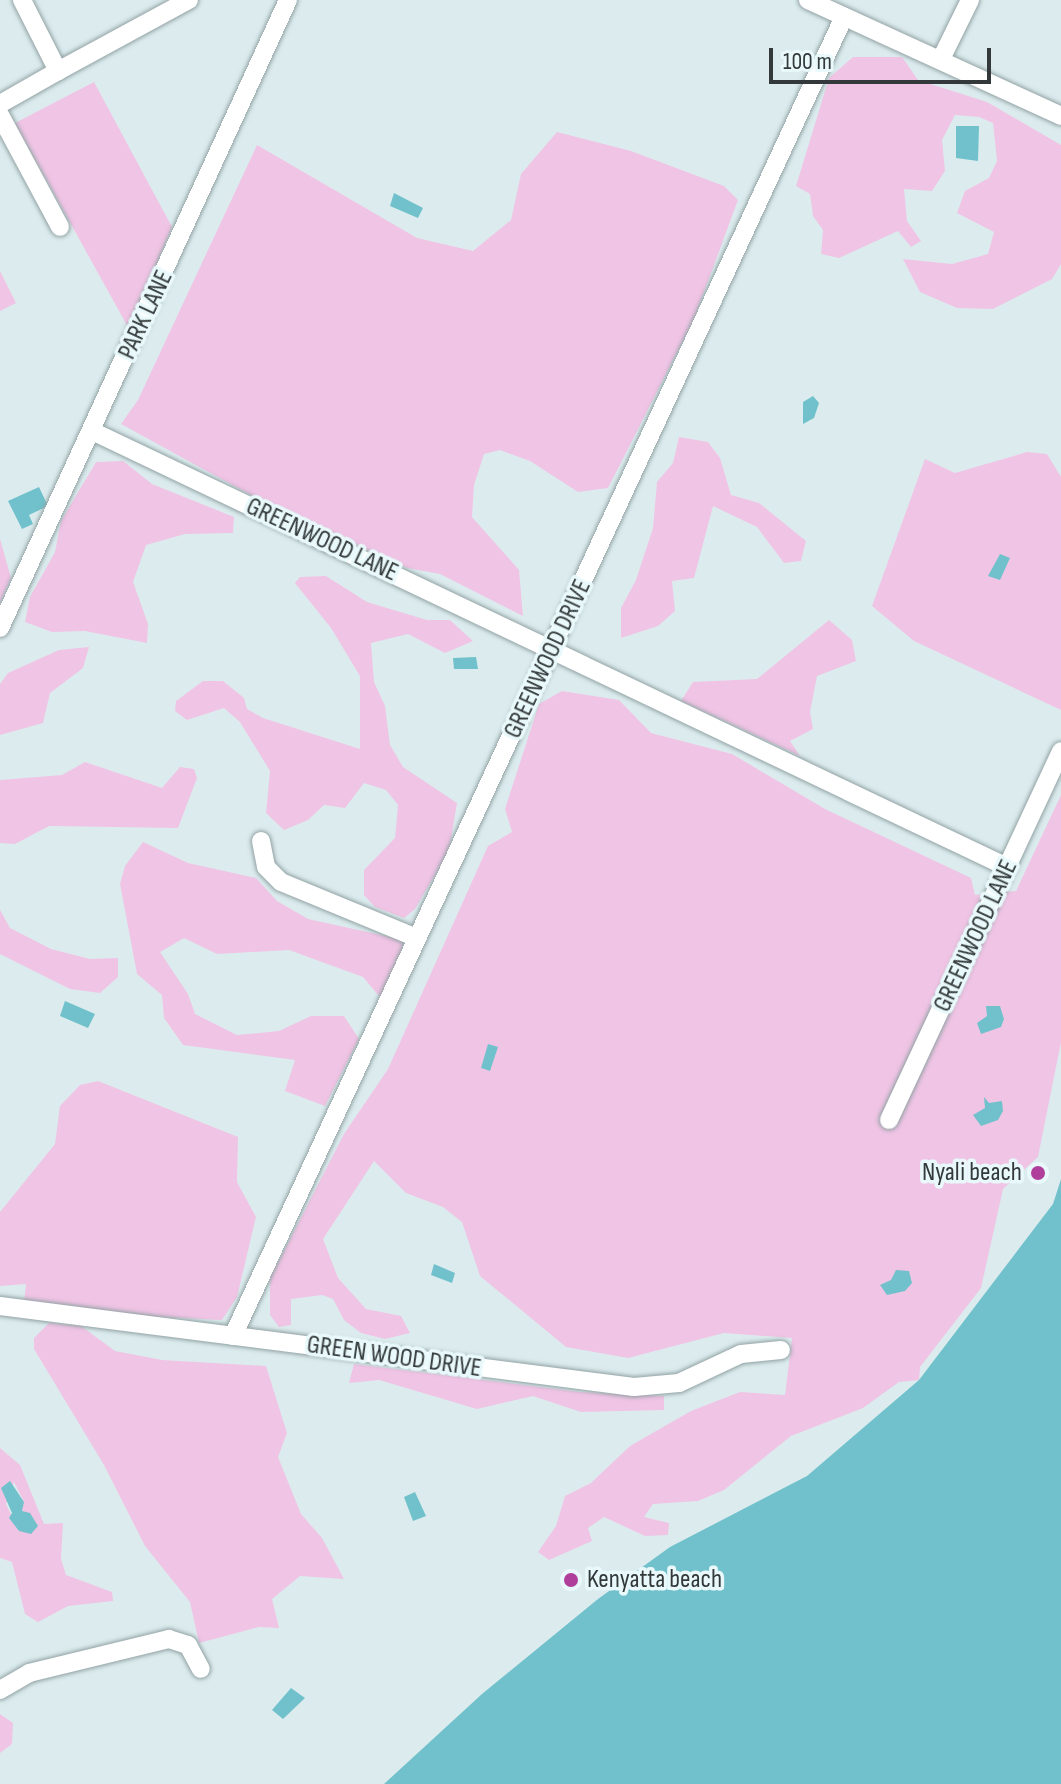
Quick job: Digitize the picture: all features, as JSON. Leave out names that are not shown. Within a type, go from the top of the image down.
[{"type":"street","points":[[22,0],[58,71]]},
{"type":"street","points":[[0,104],[189,0]]},
{"type":"street","name":"PARK LANE","points":[[0,628],[288,0]]},
{"type":"street","points":[[808,0],[1061,116]]},
{"type":"street","points":[[941,59],[970,0]]},
{"type":"street","name":"GREENWOOD DRIVE","points":[[233,1336],[844,17]]},
{"type":"street","points":[[0,115],[60,227]]},
{"type":"street","name":"GREENWOOD LANE","points":[[92,431],[1007,867]]},
{"type":"street","name":"GREENWOOD LANE","points":[[889,1120],[1061,751]]},
{"type":"street","points":[[261,841],[266,867],[281,882],[417,938]]},
{"type":"street","name":"GREEN WOOD DRIVE","points":[[0,1306],[634,1387],[679,1383],[741,1354],[781,1350]]},
{"type":"street","points":[[0,1690],[29,1673],[169,1639],[188,1645],[201,1669]]},
{"type":"shaded area","points":[[853,57],[902,57],[918,80],[987,102],[1061,145],[1061,264],[1052,279],[993,309],[957,308],[920,292],[903,259],[952,264],[988,254],[994,232],[957,213],[965,191],[989,178],[997,161],[993,123],[979,117],[955,115],[942,140],[945,171],[932,191],[904,189],[907,221],[921,241],[911,247],[898,231],[839,258],[821,254],[823,230],[813,216],[810,194],[796,186],[829,78]]},
{"type":"shaded area","points":[[94,82],[172,227],[129,329],[15,123]]},
{"type":"shaded area","points":[[557,132],[631,151],[724,186],[738,200],[694,319],[608,488],[578,492],[530,461],[500,450],[484,454],[474,485],[472,517],[519,570],[523,616],[440,574],[407,568],[269,505],[121,424],[138,400],[257,145],[417,238],[473,251],[511,220],[521,174]]},
{"type":"shaded area","points":[[0,271],[16,303],[0,311]]},
{"type":"shaded area","points":[[679,437],[708,442],[720,458],[731,495],[759,503],[806,541],[801,561],[784,563],[757,527],[713,506],[694,578],[672,581],[675,611],[658,626],[621,638],[621,608],[636,580],[653,528],[657,482],[673,463]]},
{"type":"shaded area","points":[[1027,452],[1047,454],[1061,477],[1061,710],[914,641],[872,606],[925,459],[955,473]]},
{"type":"shaded area","points":[[123,461],[152,484],[234,517],[233,533],[185,534],[146,545],[133,582],[148,624],[147,643],[85,631],[52,632],[25,622],[30,597],[55,552],[61,521],[96,462]]},
{"type":"shaded area","points":[[0,539],[11,578],[0,603]]},
{"type":"shaded area","points":[[326,576],[367,602],[427,620],[450,620],[473,641],[445,653],[408,634],[371,643],[374,682],[385,706],[390,745],[403,767],[457,803],[449,851],[415,909],[404,918],[375,907],[364,895],[364,870],[395,838],[398,805],[386,790],[364,783],[345,808],[324,805],[308,820],[284,830],[266,813],[270,771],[240,722],[224,708],[187,720],[175,711],[176,701],[203,681],[223,681],[244,698],[247,709],[263,718],[360,749],[360,676],[331,628],[295,583],[300,577]]},
{"type":"shaded area","points":[[829,620],[852,640],[856,661],[817,676],[810,712],[813,729],[790,741],[800,756],[681,701],[693,682],[757,679]]},
{"type":"shaded area","points":[[89,647],[83,668],[50,693],[43,723],[0,735],[0,684],[8,673],[59,650]]},
{"type":"shaded area","points":[[562,691],[619,700],[651,733],[732,754],[825,809],[971,878],[975,895],[1016,891],[1061,795],[1061,1042],[1038,1157],[1003,1189],[981,1288],[920,1367],[919,1380],[899,1382],[863,1408],[791,1436],[724,1490],[698,1501],[653,1504],[644,1517],[669,1523],[668,1535],[645,1536],[604,1517],[588,1528],[592,1541],[549,1560],[538,1552],[556,1526],[565,1496],[591,1483],[630,1446],[691,1411],[740,1392],[785,1395],[792,1338],[724,1333],[628,1358],[566,1347],[480,1276],[462,1222],[443,1207],[406,1193],[374,1161],[323,1239],[338,1278],[366,1309],[401,1316],[410,1333],[385,1339],[361,1333],[344,1320],[333,1299],[322,1295],[291,1299],[291,1325],[279,1327],[270,1315],[270,1278],[344,1134],[388,1069],[488,846],[512,832],[505,809],[539,704]]},
{"type":"shaded area","points":[[85,762],[162,788],[180,767],[194,769],[197,778],[178,828],[49,826],[15,844],[0,843],[0,780],[62,775]]},
{"type":"shaded area","points":[[143,842],[188,863],[256,878],[277,901],[308,919],[404,940],[395,977],[380,997],[363,977],[289,950],[217,954],[184,938],[160,952],[188,994],[195,1014],[237,1035],[279,1031],[311,1016],[344,1016],[359,1039],[325,1106],[285,1091],[295,1060],[183,1045],[164,1018],[162,995],[137,974],[120,884],[125,866]]},
{"type":"shaded area","points":[[0,910],[10,928],[51,949],[90,959],[118,958],[118,977],[100,993],[70,989],[0,954]]},
{"type":"shaded area","points":[[98,1081],[238,1137],[237,1182],[256,1217],[237,1297],[222,1320],[117,1315],[24,1302],[26,1284],[0,1286],[0,1212],[55,1144],[60,1106],[80,1085]]},
{"type":"shaded area","points":[[49,1323],[81,1326],[115,1351],[162,1360],[266,1366],[287,1433],[278,1457],[301,1514],[322,1538],[344,1579],[300,1576],[272,1599],[279,1628],[259,1627],[199,1643],[190,1602],[145,1546],[104,1465],[34,1349],[34,1338]]},
{"type":"shaded area","points":[[354,1364],[580,1392],[664,1396],[664,1410],[581,1412],[533,1396],[477,1409],[379,1380],[349,1383]]},
{"type":"shaded area","points":[[0,1448],[20,1465],[44,1524],[63,1523],[61,1559],[66,1575],[112,1592],[113,1601],[68,1606],[38,1622],[25,1614],[12,1562],[0,1558]],"holes":[[[14,1482],[24,1502],[19,1507],[31,1520],[19,1531],[6,1504]]]},
{"type":"shaded area","points":[[0,1714],[13,1723],[12,1744],[0,1753]]},
{"type":"water","points":[[956,126],[979,126],[978,161],[956,158]]},
{"type":"water","points":[[394,193],[423,208],[418,218],[390,206]]},
{"type":"water","points":[[813,396],[819,403],[814,418],[803,424],[803,402]]},
{"type":"water","points":[[39,487],[48,506],[29,515],[33,524],[22,529],[8,501]]},
{"type":"water","points":[[1000,554],[1010,558],[1000,580],[988,576]]},
{"type":"water","points":[[476,657],[478,669],[454,669],[453,658]]},
{"type":"water","points":[[65,1001],[95,1014],[88,1028],[60,1016]]},
{"type":"water","points":[[986,1006],[1000,1006],[1004,1019],[1001,1027],[981,1034],[977,1023],[987,1016]]},
{"type":"water","points":[[488,1044],[498,1047],[490,1071],[481,1068]]},
{"type":"water","points":[[984,1097],[989,1103],[1002,1101],[1003,1111],[998,1120],[981,1126],[973,1115],[985,1108]]},
{"type":"water","points":[[1061,1179],[1061,1784],[384,1784],[482,1694],[598,1599],[670,1547],[807,1476],[919,1380],[1053,1204]]},
{"type":"water","points":[[434,1264],[455,1273],[452,1283],[431,1275]]},
{"type":"water","points":[[896,1270],[909,1271],[912,1283],[905,1291],[887,1295],[880,1285],[891,1280]]},
{"type":"water","points":[[10,1481],[24,1502],[22,1511],[30,1513],[38,1526],[31,1534],[19,1531],[9,1518],[12,1513],[1,1488]]},
{"type":"water","points":[[415,1492],[426,1516],[413,1521],[404,1497]]},
{"type":"water","points":[[291,1688],[305,1698],[283,1719],[272,1710]]},
{"type":"place","name":"Nyali beach","points":[[1038,1173]]},
{"type":"place","name":"Kenyatta beach","points":[[571,1580]]}]
